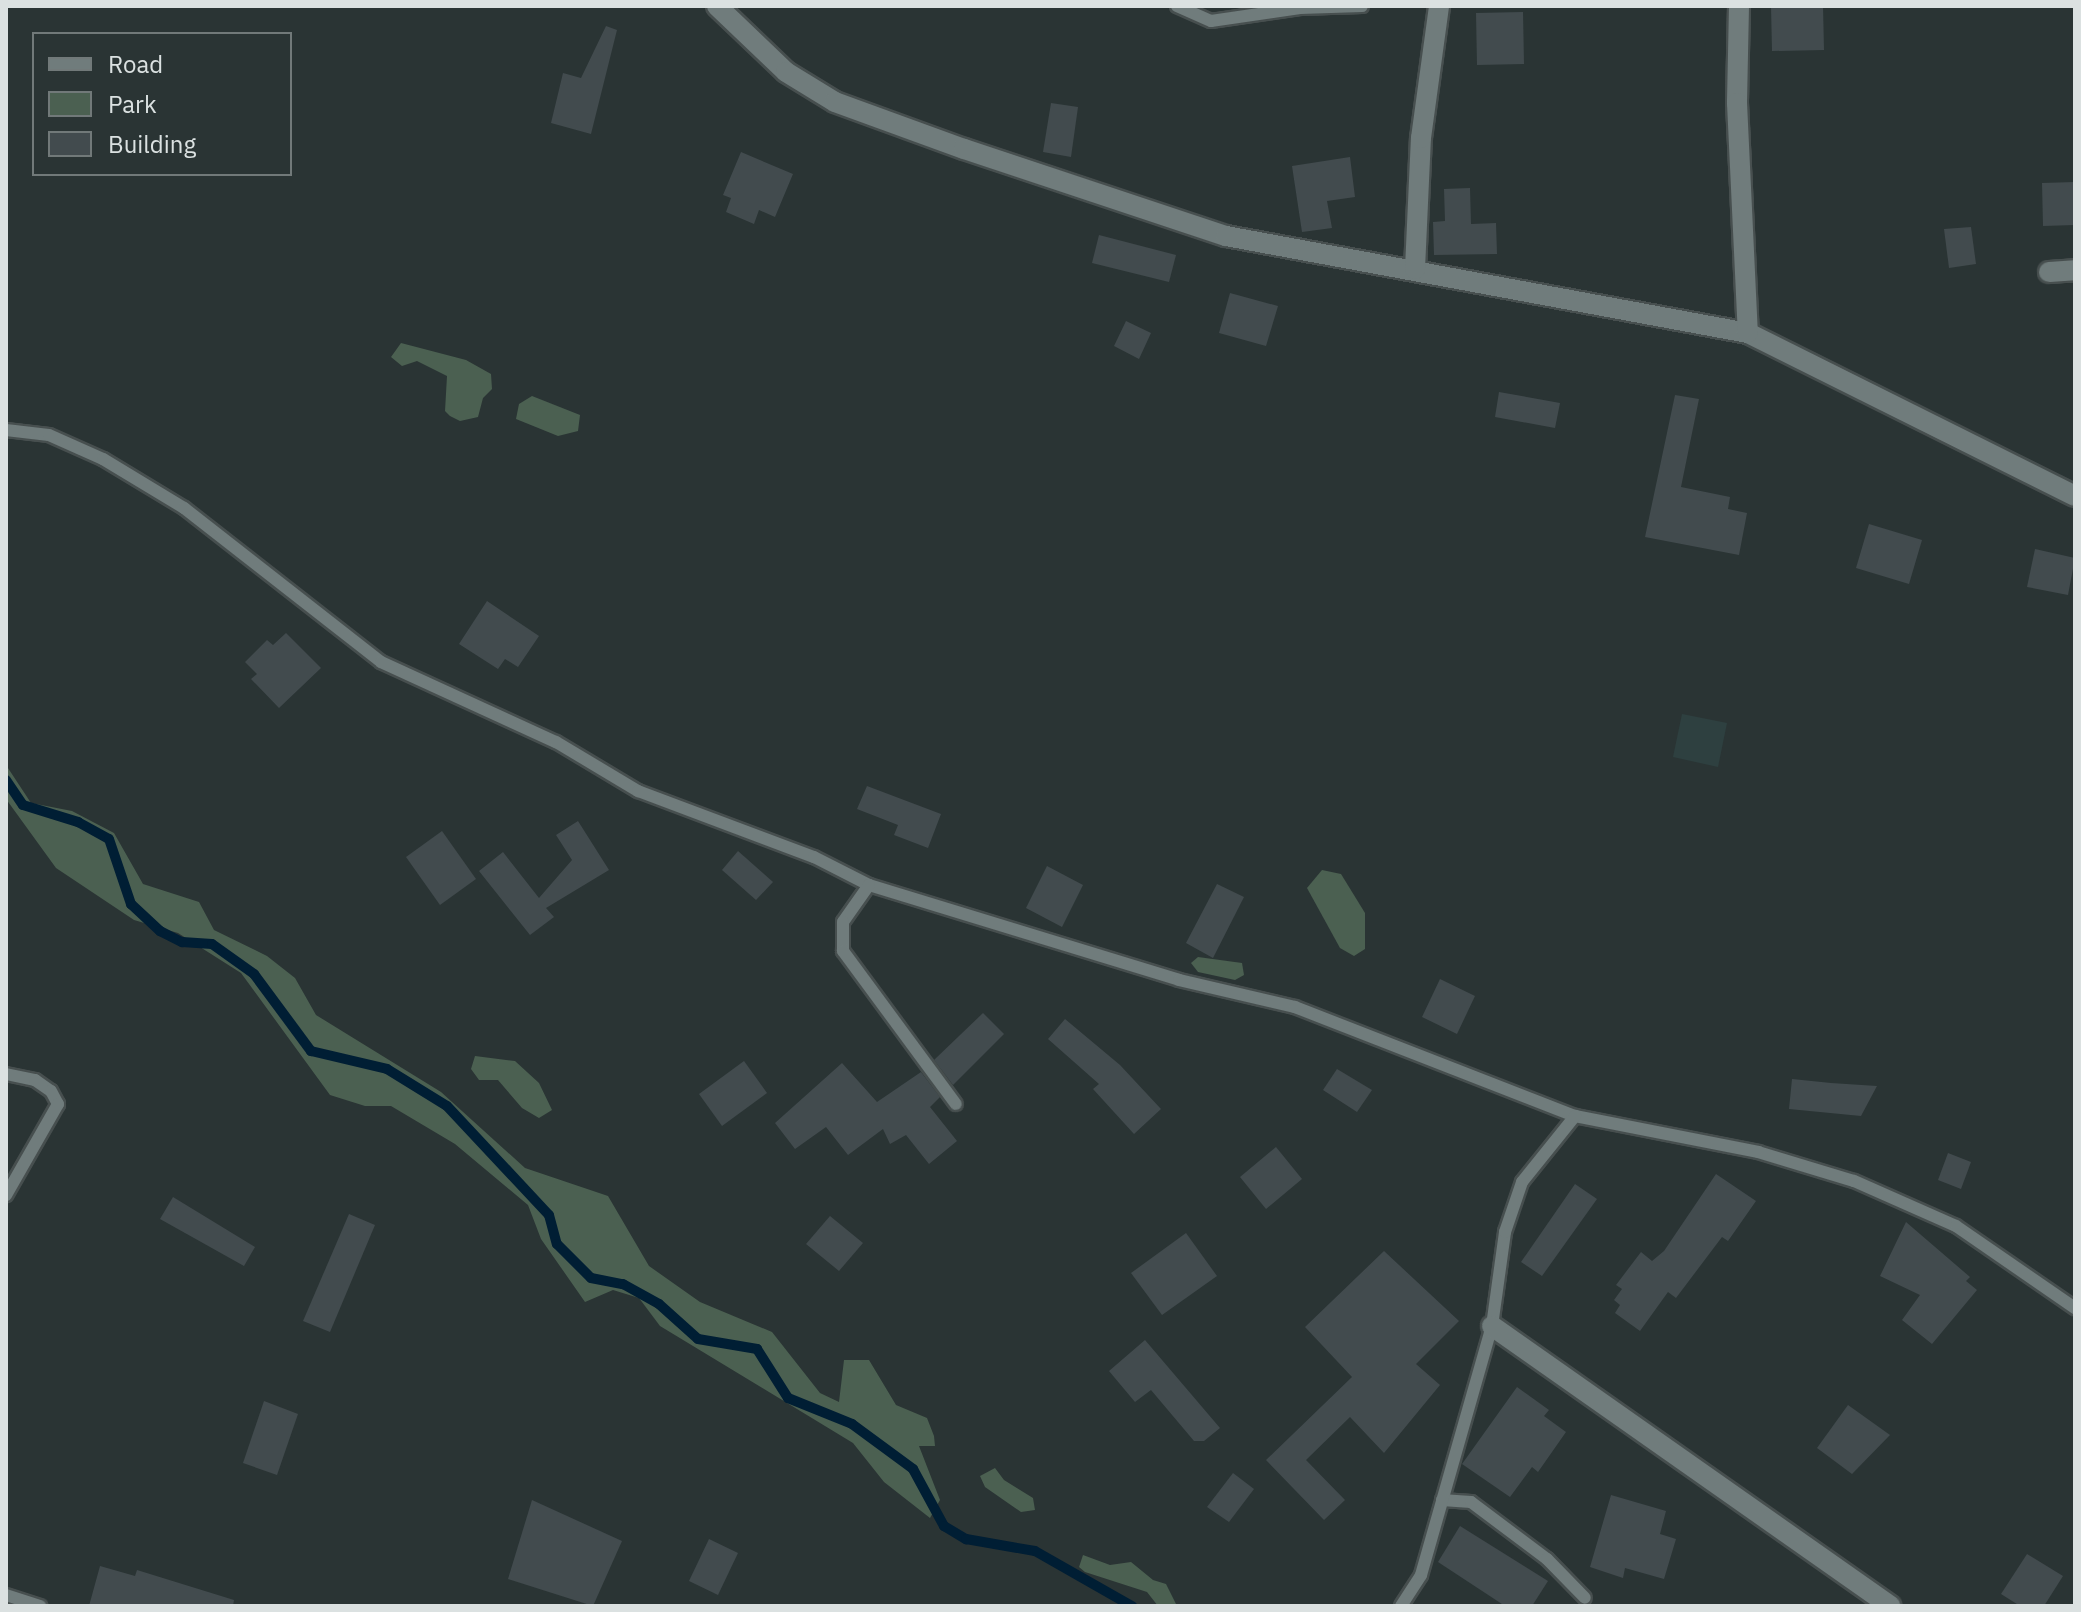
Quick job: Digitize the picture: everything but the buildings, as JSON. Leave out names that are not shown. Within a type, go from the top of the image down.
[{"type":"street","points":[[717,6],[786,72],[835,102],[1226,236],[1748,333],[2075,496]]},
{"type":"street","points":[[1415,269],[1421,138],[1439,6]]},
{"type":"street","points":[[1739,6],[1737,103],[1748,333]]},
{"type":"street","points":[[2049,272],[2075,270]]},
{"type":"street","points":[[1492,1326],[1891,1606]]},
{"type":"lane","points":[[1177,6],[1211,21],[1300,8],[1362,6]]},
{"type":"lane","points":[[6,430],[49,435],[103,459],[184,508],[381,662],[556,742],[638,791],[814,857],[869,885],[1179,980],[1295,1007],[1575,1116],[1758,1152],[1854,1181],[1956,1226],[2075,1308]]},
{"type":"lane","points":[[869,885],[843,922],[843,951],[956,1104]]},
{"type":"lane","points":[[6,1074],[35,1080],[51,1091],[58,1104],[6,1195]]},
{"type":"lane","points":[[1401,1606],[1421,1575],[1492,1326],[1505,1232],[1522,1182],[1575,1116]]},
{"type":"lane","points":[[1442,1500],[1471,1502],[1547,1559],[1585,1598]]},
{"type":"lane","points":[[6,1595],[40,1606]]},
{"type":"shaded area","points":[[1682,714],[1727,723],[1718,767],[1673,757]]},
{"type":"green space","points":[[401,343],[466,360],[491,374],[492,389],[483,398],[478,417],[460,421],[450,416],[445,411],[447,376],[417,361],[402,366],[391,357]]},
{"type":"green space","points":[[532,396],[580,415],[578,431],[558,436],[516,419],[519,404]]},
{"type":"green space","points":[[6,765],[31,803],[72,811],[114,833],[143,884],[199,902],[214,930],[267,956],[295,978],[316,1015],[441,1092],[525,1168],[608,1196],[649,1266],[700,1302],[772,1332],[820,1393],[839,1402],[844,1360],[869,1360],[896,1405],[927,1418],[934,1436],[935,1446],[919,1446],[940,1500],[930,1518],[884,1482],[853,1443],[660,1326],[639,1298],[613,1290],[585,1302],[541,1239],[528,1205],[455,1144],[391,1106],[365,1106],[330,1095],[241,973],[178,933],[134,920],[56,868],[6,799]]},
{"type":"green space","points":[[1322,870],[1341,874],[1365,913],[1365,949],[1354,956],[1340,948],[1307,888]]},
{"type":"green space","points":[[1198,957],[1242,963],[1244,975],[1235,980],[1198,972],[1191,963]]},
{"type":"green space","points":[[475,1056],[515,1061],[539,1083],[552,1110],[539,1118],[522,1108],[498,1080],[479,1080],[471,1069]]},
{"type":"green space","points":[[995,1468],[1004,1480],[1033,1498],[1035,1510],[1021,1512],[985,1487],[980,1476]]},
{"type":"green space","points":[[1083,1555],[1110,1565],[1131,1562],[1153,1580],[1166,1584],[1177,1606],[1158,1606],[1147,1592],[1085,1572],[1079,1567]]},
{"type":"waterway","points":[[6,780],[23,805],[78,822],[109,839],[131,904],[160,931],[182,942],[212,944],[254,974],[311,1051],[387,1069],[447,1106],[549,1215],[557,1244],[591,1278],[623,1284],[659,1304],[698,1339],[757,1349],[788,1398],[852,1424],[913,1469],[944,1526],[966,1539],[1035,1551],[1132,1606]]}]
